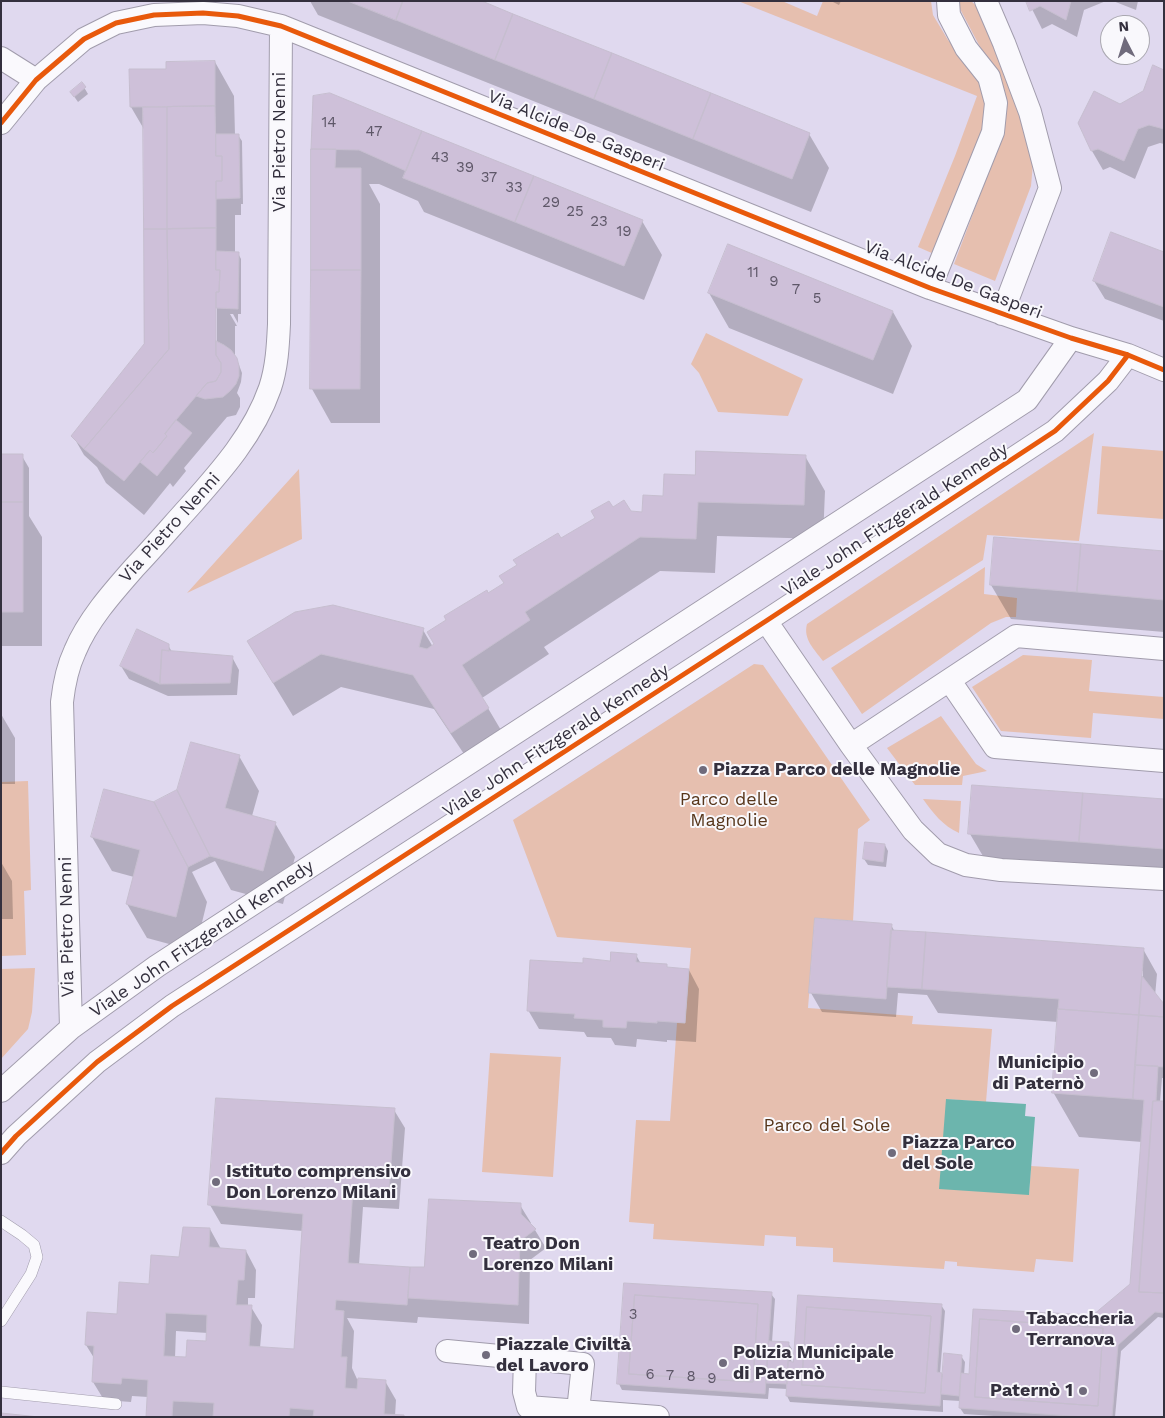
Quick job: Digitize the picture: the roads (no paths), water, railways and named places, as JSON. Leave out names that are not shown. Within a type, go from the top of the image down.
[{"type":"street","points":[[930,288],[993,132],[996,103],[989,77],[966,48],[949,15],[948,1]]},
{"type":"street","points":[[986,1],[1030,112],[1050,188],[1002,314]]},
{"type":"street","name":"Via Alcide De Gasperi","points":[[1,123],[36,80],[84,39],[116,23],[154,15],[203,13],[240,8],[930,288],[1071,338],[1128,355],[1164,370]]},
{"type":"street","name":"Via Pietro Nenni","points":[[71,1028],[62,702],[66,676],[75,650],[91,621],[112,593],[223,469],[242,442],[258,414],[270,387],[277,357],[279,324],[281,26]]},
{"type":"street","points":[[1,58],[36,80]]},
{"type":"street","name":"Viale John Fitzgerald Kennedy","points":[[1,1091],[71,1028],[158,966],[1027,400],[1071,338]]},
{"type":"street","name":"Viale John Fitzgerald Kennedy","points":[[1,1153],[16,1136],[97,1062],[172,1006],[1055,431],[1108,381],[1128,355]]},
{"type":"street","points":[[766,620],[851,745],[913,830],[938,854],[966,865],[1001,870],[1164,879]]},
{"type":"street","points":[[851,745],[1016,636],[1164,649]]},
{"type":"street","points":[[950,681],[995,747],[1164,761]]},
{"type":"street","points":[[447,1351],[583,1364],[578,1411]]},
{"type":"street","points":[[525,1358],[525,1412],[578,1411],[658,1417]]},
{"type":"lane","points":[[1,1221],[34,1244],[37,1256],[30,1274],[1,1322]]},
{"type":"lane","points":[[1,1392],[116,1404]]},
{"type":"place","name":"Piazza Parco delle Magnolie","points":[[703,770]]},
{"type":"place","name":"Municipio di Paternò","points":[[1094,1073]]},
{"type":"place","name":"Piazza Parco del Sole","points":[[892,1153]]},
{"type":"place","name":"Istituto comprensivo Don Lorenzo Milani","points":[[216,1182]]},
{"type":"place","name":"Teatro Don Lorenzo Milani","points":[[473,1254]]},
{"type":"place","name":"Tabaccheria Terranova","points":[[1016,1329]]},
{"type":"place","name":"Piazzale Civiltà del Lavoro","points":[[486,1355]]},
{"type":"place","name":"Polizia Municipale di Paternò","points":[[723,1363]]},
{"type":"place","name":"Paternò 1","points":[[1083,1391]]},
{"type":"park label","name":"Parco delle Magnolie","points":[[729,810]]},
{"type":"park label","name":"Parco del Sole","points":[[827,1126]]}]
